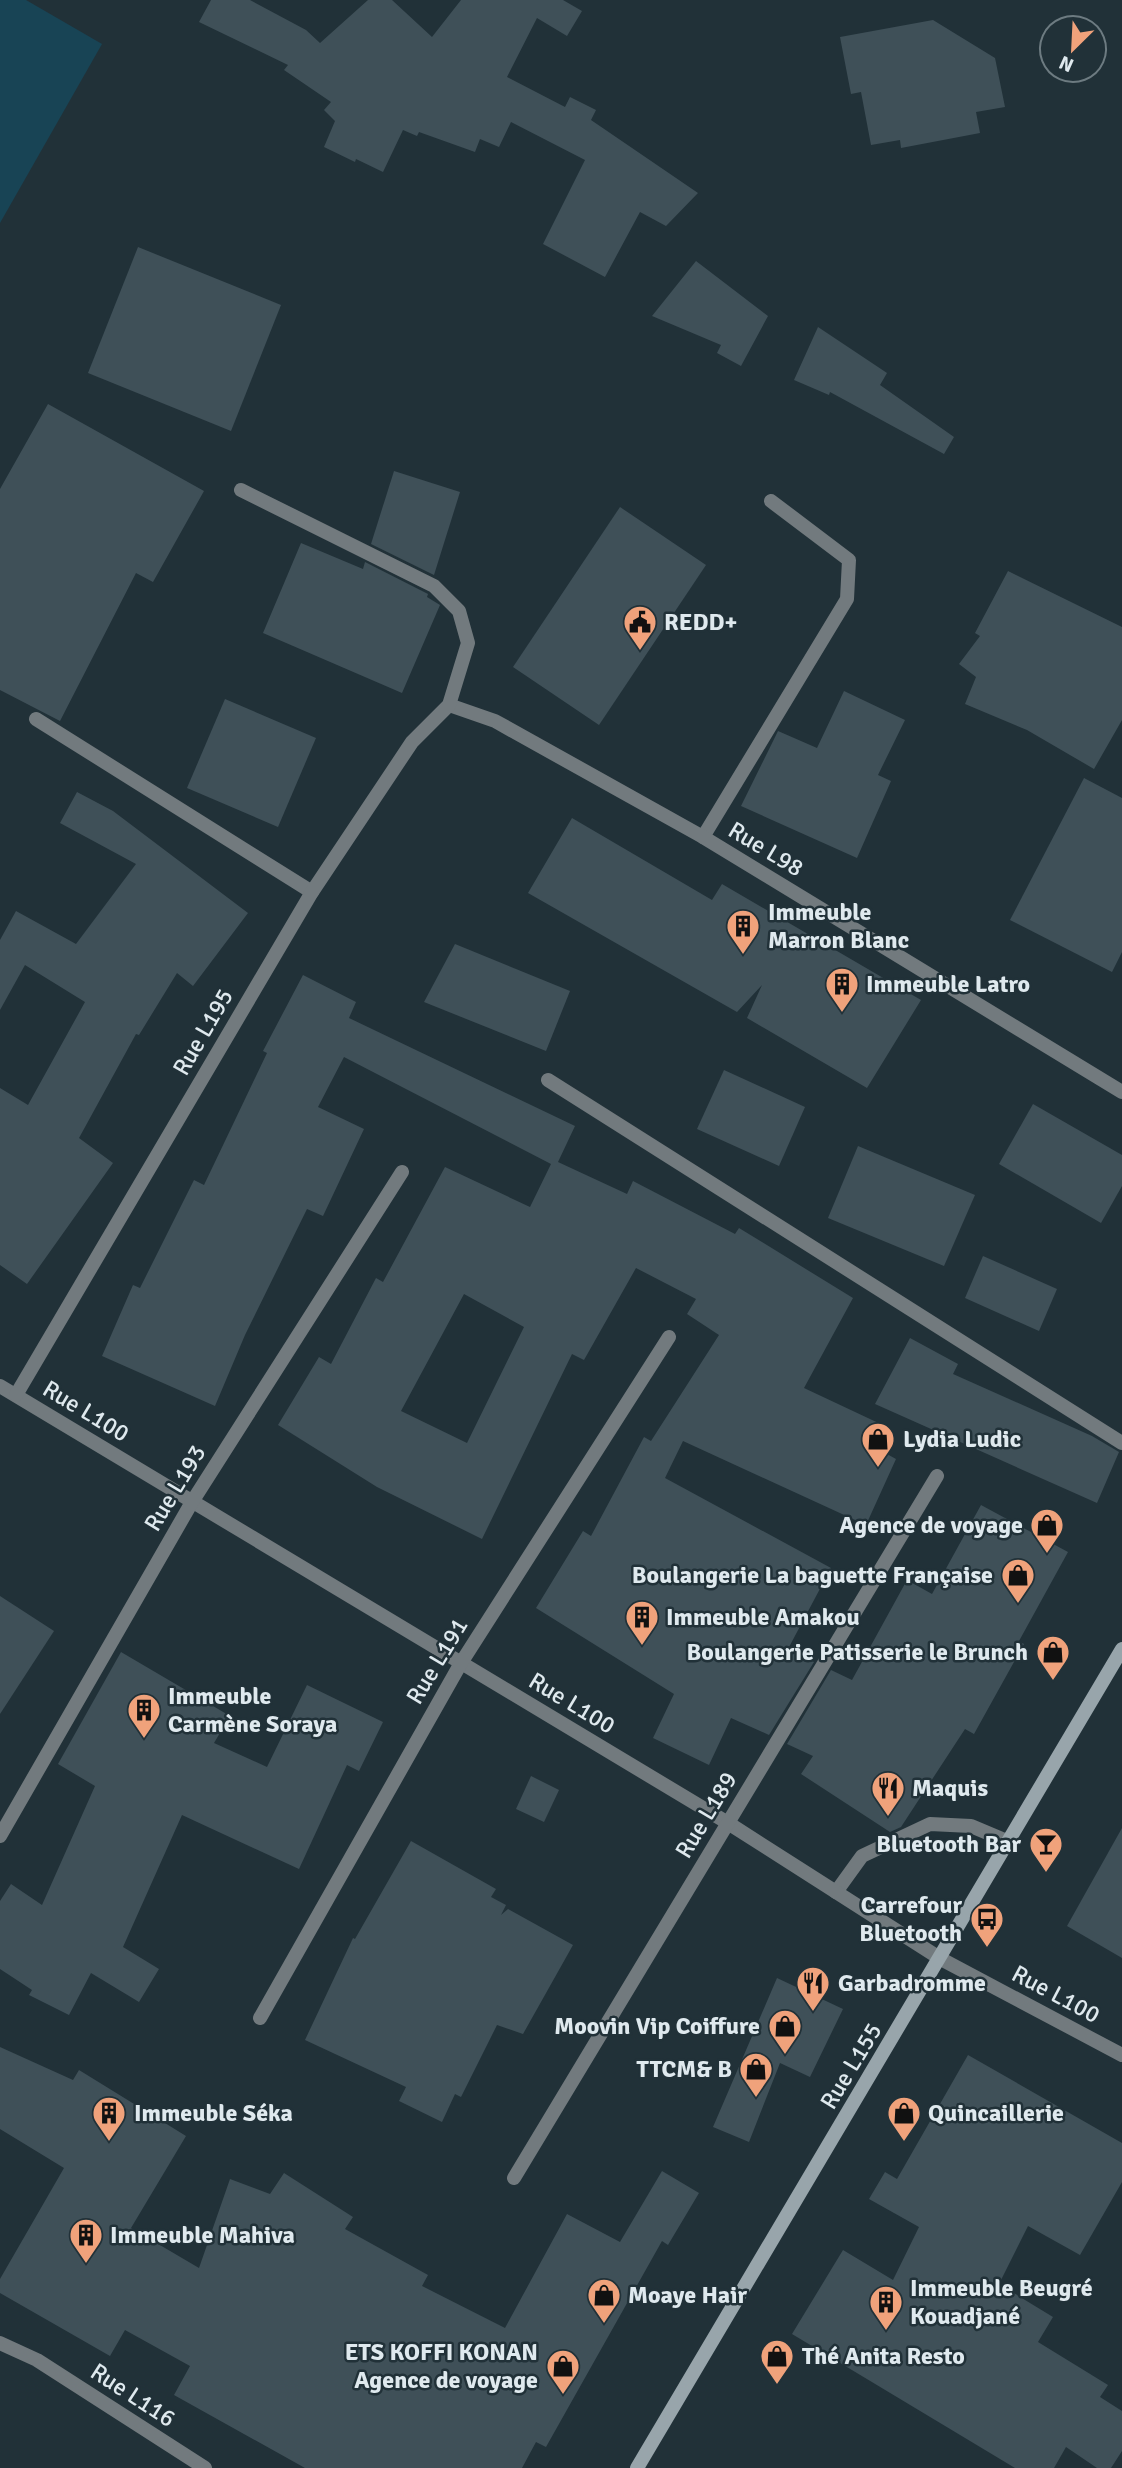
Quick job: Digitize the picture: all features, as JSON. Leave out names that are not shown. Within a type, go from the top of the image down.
[{"type":"street","points":[[241,491],[434,586],[459,611],[468,643],[449,705]]},
{"type":"street","points":[[703,837],[847,599],[849,560],[771,502]]},
{"type":"street","name":"Rue L98","points":[[449,705],[495,721],[703,837],[1122,1092]]},
{"type":"street","name":"Rue L195","points":[[16,1395],[312,892],[412,742],[449,705]]},
{"type":"street","points":[[36,719],[312,892]]},
{"type":"street","points":[[548,1080],[1122,1443]]},
{"type":"street","name":"Rue L193","points":[[0,1836],[192,1502],[402,1172]]},
{"type":"street","name":"Rue L191","points":[[260,2018],[461,1663],[669,1337]]},
{"type":"street","name":"Rue L100","points":[[0,1386],[727,1823],[941,1959],[1122,2055]]},
{"type":"street","name":"Rue L189","points":[[514,2178],[937,1476]]},
{"type":"street","name":"Rue L155","points":[[637,2468],[941,1959],[1122,1649]]},
{"type":"street","points":[[836,1892],[862,1856],[930,1824],[971,1826],[1009,1842]]},
{"type":"street","name":"Rue L116","points":[[0,2343],[37,2360],[205,2468]]},
{"type":"shaded area","points":[[0,0],[26,0],[102,44],[0,223]]},
{"type":"building","points":[[211,0],[250,0],[306,30],[320,43],[368,0],[392,0],[432,37],[461,0],[563,0],[582,11],[567,36],[537,18],[507,77],[565,107],[570,97],[596,110],[591,120],[698,193],[666,226],[640,212],[605,277],[543,244],[585,160],[511,122],[499,147],[480,139],[475,152],[419,132],[417,136],[403,130],[383,172],[356,159],[355,162],[324,147],[335,121],[324,110],[331,102],[284,70],[288,65],[199,22]]},
{"type":"building","points":[[933,20],[995,58],[1005,107],[976,112],[980,133],[901,148],[900,140],[871,145],[861,92],[851,94],[840,37]]},
{"type":"building","points":[[138,247],[281,305],[231,431],[88,373]]},
{"type":"building","points":[[696,261],[768,316],[741,366],[717,353],[721,345],[652,316]]},
{"type":"building","points":[[818,327],[887,373],[880,385],[954,437],[944,454],[830,392],[829,395],[794,380]]},
{"type":"building","points":[[48,404],[204,491],[153,582],[136,573],[60,721],[0,690],[0,489]]},
{"type":"building","points":[[394,471],[460,492],[434,575],[371,544]]},
{"type":"building","points":[[620,507],[706,565],[599,725],[513,667]]},
{"type":"building","points":[[301,543],[363,569],[365,562],[428,594],[427,597],[440,605],[402,693],[263,633]]},
{"type":"building","points":[[1008,571],[1122,627],[1122,720],[1094,769],[1027,730],[965,704],[976,677],[959,664],[980,636],[975,633]]},
{"type":"building","points":[[844,691],[905,720],[878,775],[891,781],[857,858],[741,806],[778,731],[817,748]]},
{"type":"building","points":[[225,699],[316,738],[278,827],[187,788]]},
{"type":"building","points":[[1084,778],[1122,798],[1122,952],[1112,972],[1010,920]]},
{"type":"building","points":[[77,792],[113,811],[248,913],[193,986],[177,973],[139,1035],[136,1034],[79,1138],[113,1163],[27,1284],[0,1265],[0,1088],[28,1105],[85,1002],[25,965],[0,1010],[0,940],[16,911],[76,944],[136,864],[60,823]]},
{"type":"building","points":[[572,818],[712,900],[722,884],[921,1000],[867,1088],[747,1018],[762,985],[737,1012],[528,893]]},
{"type":"building","points":[[455,944],[570,991],[546,1051],[424,1002]]},
{"type":"building","points":[[303,975],[356,1002],[349,1018],[575,1126],[558,1162],[627,1194],[633,1181],[735,1234],[739,1228],[853,1298],[804,1388],[887,1427],[876,1448],[896,1459],[866,1525],[683,1441],[665,1478],[831,1568],[788,1649],[814,1662],[769,1735],[731,1718],[709,1765],[653,1738],[674,1694],[536,1608],[583,1531],[591,1536],[644,1437],[651,1441],[719,1335],[687,1314],[696,1299],[636,1268],[584,1360],[572,1354],[482,1539],[377,1487],[278,1425],[319,1357],[331,1364],[376,1278],[383,1282],[445,1167],[530,1207],[551,1164],[344,1057],[318,1107],[364,1129],[323,1216],[307,1209],[245,1335],[215,1406],[102,1356],[133,1285],[140,1288],[194,1180],[204,1185],[267,1053],[263,1051]],"holes":[[[464,1294],[524,1327],[467,1443],[401,1411]]]},
{"type":"building","points":[[724,1070],[805,1107],[779,1166],[697,1129]]},
{"type":"building","points":[[1033,1104],[1122,1155],[1122,1186],[1101,1223],[999,1164]]},
{"type":"building","points":[[858,1146],[975,1195],[944,1266],[828,1218]]},
{"type":"building","points":[[983,1256],[1057,1289],[1039,1331],[965,1298]]},
{"type":"building","points":[[910,1338],[958,1364],[953,1374],[1092,1436],[1119,1452],[1097,1503],[875,1404]]},
{"type":"building","points":[[981,1505],[1068,1552],[1019,1641],[1024,1644],[974,1734],[965,1729],[901,1827],[890,1832],[801,1774],[813,1756],[787,1744],[831,1670],[852,1680],[907,1580],[932,1594]]},
{"type":"building","points":[[0,1596],[54,1631],[0,1714]]},
{"type":"building","points":[[121,1652],[230,1716],[214,1743],[267,1767],[307,1685],[383,1722],[359,1771],[347,1765],[299,1869],[182,1815],[123,1947],[159,1969],[139,2002],[91,1973],[69,2015],[29,1995],[32,1990],[0,1969],[0,1901],[11,1884],[42,1905],[95,1786],[58,1764]]},
{"type":"building","points":[[531,1776],[559,1790],[544,1822],[516,1809]]},
{"type":"building","points":[[1122,1828],[1122,1958],[1067,1926]]},
{"type":"building","points":[[411,1841],[496,1889],[491,1897],[506,1905],[501,1915],[508,1909],[573,1945],[523,2034],[497,2025],[461,2097],[455,2094],[442,2122],[399,2101],[406,2087],[305,2040],[353,1938],[355,1939]]},
{"type":"building","points":[[777,1978],[843,2009],[810,2077],[780,2063],[749,2142],[713,2127]]},
{"type":"building","points":[[0,2047],[73,2080],[79,2070],[186,2136],[131,2228],[199,2268],[230,2179],[270,2194],[284,2173],[353,2217],[345,2229],[428,2275],[422,2286],[505,2328],[567,2214],[620,2242],[662,2171],[699,2193],[668,2245],[662,2241],[546,2447],[536,2442],[522,2468],[305,2468],[174,2395],[190,2366],[125,2330],[110,2356],[0,2293],[0,2279],[64,2168],[0,2129]]},
{"type":"building","points":[[968,2055],[1122,2143],[1122,2182],[1080,2255],[1028,2226],[999,2284],[1053,2317],[1038,2342],[1108,2385],[1100,2397],[1122,2411],[1122,2451],[1111,2468],[1097,2468],[1066,2447],[1054,2468],[1015,2468],[792,2334],[843,2250],[893,2280],[919,2227],[869,2199],[885,2172],[897,2179]]},
{"type":"place","name":"REDD+","points":[[640,652]]},
{"type":"place","name":"Immeuble Marron Blanc","points":[[743,956]]},
{"type":"place","name":"Immeuble Latro","points":[[842,1014]]},
{"type":"place","name":"Lydia Ludic","points":[[878,1469]]},
{"type":"place","name":"Agence de voyage","points":[[1047,1555]]},
{"type":"place","name":"Boulangerie La baguette Française","points":[[1018,1605]]},
{"type":"place","name":"Immeuble Amakou","points":[[642,1647]]},
{"type":"place","name":"Boulangerie Patisserie le Brunch","points":[[1053,1682]]},
{"type":"place","name":"Immeuble Carmène Soraya","points":[[144,1740]]},
{"type":"place","name":"Maquis","points":[[888,1818]]},
{"type":"place","name":"Bluetooth Bar","points":[[1046,1874]]},
{"type":"place","name":"Carrefour Bluetooth","points":[[987,1949]]},
{"type":"place","name":"Garbadromme","points":[[813,2013]]},
{"type":"place","name":"Moovin Vip Coiffure","points":[[785,2056]]},
{"type":"place","name":"TTCM& B","points":[[756,2099]]},
{"type":"place","name":"Immeuble Séka","points":[[109,2143]]},
{"type":"place","name":"Quincaillerie","points":[[904,2143]]},
{"type":"place","name":"Immeuble Mahiva","points":[[86,2265]]},
{"type":"place","name":"Moaye Hair","points":[[604,2325]]},
{"type":"place","name":"Immeuble Beugré Kouadjané","points":[[886,2332]]},
{"type":"place","name":"Thé Anita Resto","points":[[777,2386]]},
{"type":"place","name":"ETS KOFFI KONAN Agence de voyage","points":[[563,2396]]}]
